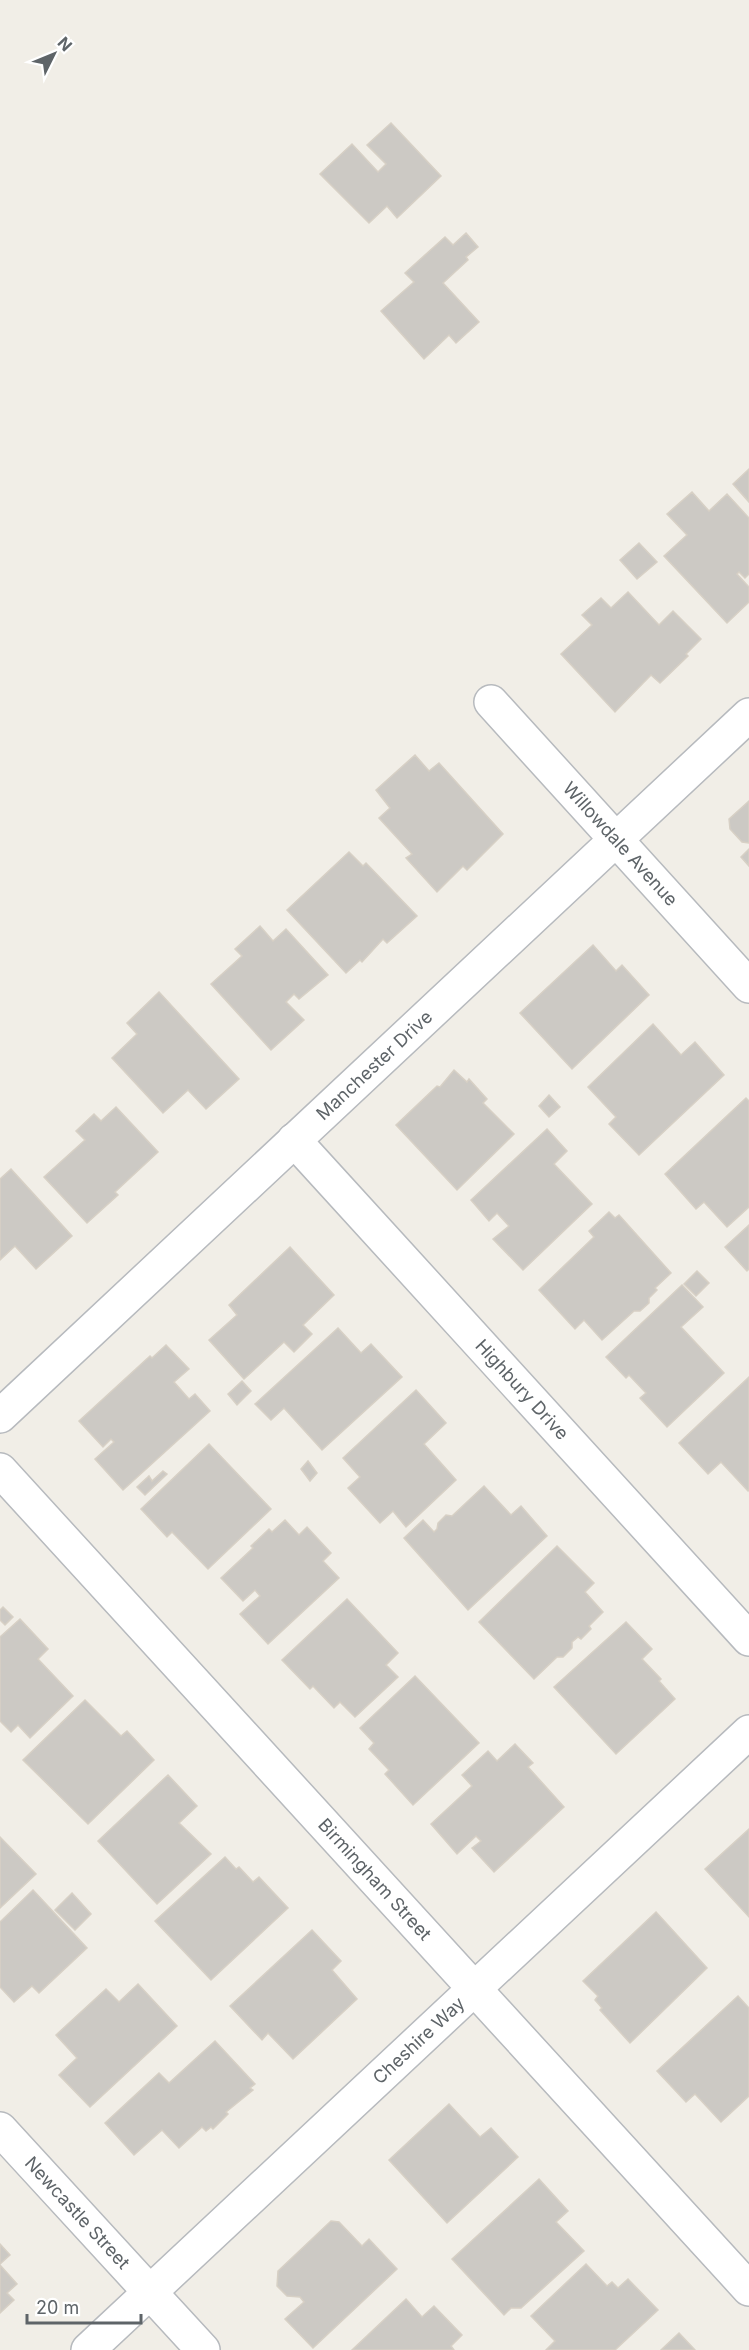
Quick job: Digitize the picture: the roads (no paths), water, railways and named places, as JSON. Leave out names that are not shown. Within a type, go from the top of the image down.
[{"type":"street","name":"Willowdale Avenue","points":[[491,702],[749,986]]},
{"type":"street","name":"Manchester Drive","points":[[0,1416],[749,716]]},
{"type":"street","name":"Highbury Drive","points":[[294,1140],[749,1639]]},
{"type":"street","name":"Birmingham Street","points":[[0,1470],[749,2289]]},
{"type":"street","name":"Cheshire Way","points":[[88,2350],[749,1732]]},
{"type":"street","name":"Newcastle Street","points":[[0,2129],[203,2350]]}]
